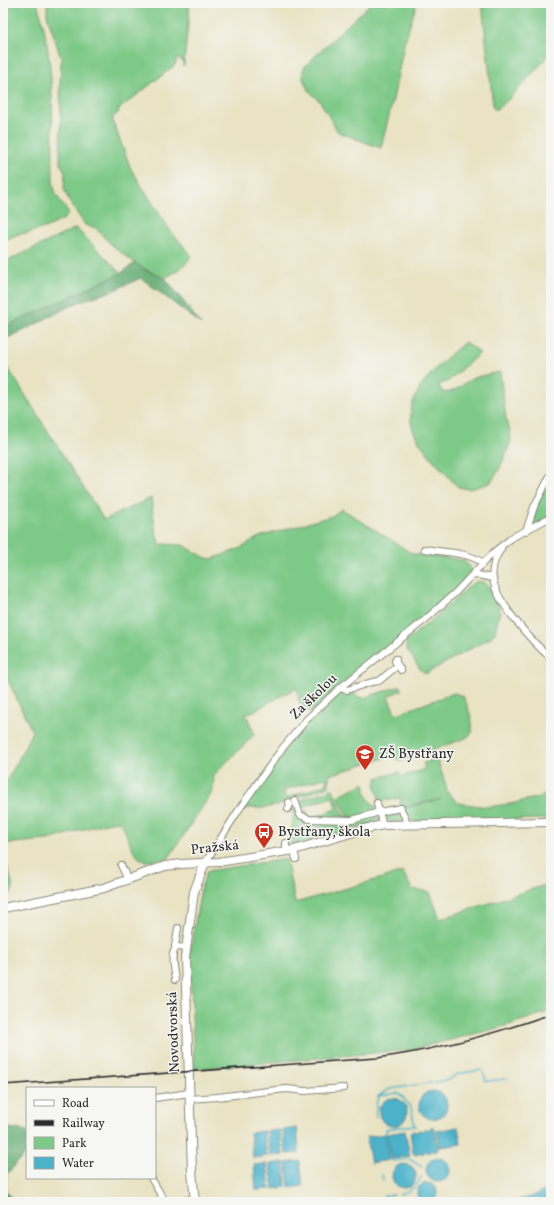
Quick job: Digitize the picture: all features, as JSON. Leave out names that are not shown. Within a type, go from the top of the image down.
[{"type":"street","points":[[526,531],[534,508],[551,474]]},
{"type":"street","name":"Za školou","points":[[205,863],[240,808],[281,750],[307,719],[341,687],[426,619],[456,592],[483,562],[513,537],[551,518]]},
{"type":"street","points":[[506,544],[498,553],[493,569],[492,578],[498,595],[522,628],[551,658]]},
{"type":"street","points":[[424,549],[464,555],[483,562]]},
{"type":"street","points":[[471,576],[478,575],[492,578]]},
{"type":"street","points":[[341,687],[344,690],[347,690],[379,681],[398,665]]},
{"type":"street","points":[[288,809],[294,802]]},
{"type":"street","points":[[294,802],[302,810],[306,810]]},
{"type":"street","points":[[294,802],[300,814],[309,819],[352,820],[379,812],[401,808],[406,824]]},
{"type":"street","points":[[377,803],[383,825]]},
{"type":"street","name":"Pražská","points":[[3,908],[104,888],[165,866],[205,863],[289,848],[383,825],[551,822]]},
{"type":"street","points":[[289,848],[296,860]]},
{"type":"street","name":"Novodvorská","points":[[194,1201],[185,957],[182,947],[194,892],[205,863]]},
{"type":"street","points":[[121,866],[128,880]]},
{"type":"street","points":[[178,928],[174,944],[175,946],[182,947]]},
{"type":"street","points":[[175,980],[174,950],[182,947]]},
{"type":"street","points":[[156,1098],[223,1096],[277,1090],[305,1091],[344,1088]]},
{"type":"street","points":[[152,1179],[167,1202]]},
{"type":"street","points":[[180,1202],[194,1201]]},
{"type":"green space","points":[[3,3],[37,3],[47,47],[52,91],[53,182],[56,195],[69,213],[64,219],[50,226],[28,233],[18,234],[3,241]]},
{"type":"green space","points":[[47,3],[190,3],[184,65],[183,66],[183,61],[177,58],[175,65],[118,110],[119,112],[113,117],[113,122],[131,169],[169,229],[191,255],[184,266],[165,278],[136,264],[109,242],[95,227],[85,225],[70,203],[64,189],[65,172],[60,163],[61,58],[47,15]]},
{"type":"green space","points":[[371,3],[417,3],[404,44],[394,95],[381,148],[338,132],[321,103],[309,91],[303,79],[303,69],[310,61]]},
{"type":"green space","points":[[482,3],[551,3],[551,53],[509,99],[497,109],[494,109],[493,106]]},
{"type":"green space","points":[[76,228],[121,273],[3,328],[3,263]]},
{"type":"green space","points":[[135,263],[145,270],[165,278],[201,324],[141,278],[112,291],[84,300],[66,308],[3,340],[3,328],[121,273]]},
{"type":"green space","points":[[465,342],[480,353],[447,382],[440,384],[439,386],[443,392],[450,392],[475,378],[500,372],[506,419],[510,431],[511,441],[499,470],[490,483],[469,489],[458,487],[432,459],[417,439],[411,419],[412,406],[417,393],[425,381]]},
{"type":"green space","points":[[3,360],[104,520],[151,498],[159,544],[183,545],[206,558],[212,559],[239,549],[259,537],[332,516],[342,509],[413,554],[464,560],[473,572],[425,617],[310,713],[300,703],[296,688],[246,715],[255,734],[214,775],[213,791],[168,859],[146,861],[141,859],[133,850],[119,821],[109,822],[48,840],[3,844],[3,787],[18,761],[32,731],[3,670]]},
{"type":"green space","points":[[551,478],[551,515],[532,527],[531,522],[535,510]]},
{"type":"green space","points":[[478,581],[485,582],[500,609],[495,633],[490,638],[425,674],[406,648],[406,641],[472,584]]},
{"type":"green space","points":[[401,686],[402,690],[388,696],[395,713],[397,714],[454,693],[463,696],[469,709],[472,733],[466,738],[434,749],[447,789],[446,790],[458,803],[488,807],[515,803],[551,794],[551,819],[390,822],[390,820],[386,820],[385,816],[403,813],[402,808],[442,799],[401,808],[400,798],[380,802],[375,784],[377,778],[399,772],[401,777],[425,769],[423,763],[436,759],[432,749],[401,761],[390,756],[329,775],[329,786],[275,806],[262,808],[240,808],[281,750],[341,687],[343,692],[353,690],[356,696],[363,698]],"holes":[[[325,778],[327,784],[286,798],[284,790]]]},
{"type":"green space","points":[[365,783],[365,791],[370,802],[375,805],[376,811],[357,817],[348,818],[339,795]]},
{"type":"green space","points":[[333,789],[345,818],[310,818],[336,809],[333,797],[305,806],[305,808],[301,807],[299,804],[300,801]]},
{"type":"green space","points":[[294,804],[308,820],[375,815],[378,817],[378,822],[289,847],[289,844],[291,843]]},
{"type":"green space","points":[[306,810],[309,817],[304,815],[301,811],[305,812]]},
{"type":"green space","points":[[3,850],[13,887],[10,894],[3,898]]},
{"type":"green space","points":[[286,859],[295,903],[403,872],[412,889],[430,892],[440,919],[551,883],[551,1011],[499,1028],[409,1050],[194,1069],[190,952],[201,888],[207,871]]},
{"type":"green space","points":[[3,1127],[26,1131],[26,1153],[7,1174],[6,1191],[17,1202],[3,1202]]},
{"type":"water","points":[[433,1091],[443,1095],[447,1105],[443,1115],[433,1119],[423,1115],[419,1105],[423,1095]]},
{"type":"water","points":[[393,1098],[403,1102],[407,1112],[403,1122],[393,1126],[383,1122],[379,1112],[383,1102]]},
{"type":"water","points":[[431,1127],[434,1127],[435,1129],[438,1150],[435,1152],[432,1150],[429,1153],[426,1151],[423,1154],[419,1152],[415,1155],[413,1153],[410,1132],[416,1132],[419,1130],[422,1131],[425,1128],[429,1130]]},
{"type":"water","points":[[458,1127],[461,1144],[440,1147],[437,1131]]},
{"type":"water","points":[[297,1128],[299,1153],[286,1154],[283,1130]]},
{"type":"water","points":[[280,1130],[283,1155],[270,1156],[267,1131]]},
{"type":"water","points":[[264,1131],[267,1156],[253,1158],[250,1133]]},
{"type":"water","points":[[405,1131],[410,1156],[392,1159],[387,1134]]},
{"type":"water","points":[[385,1134],[389,1160],[371,1163],[366,1137]]},
{"type":"water","points":[[438,1158],[447,1161],[450,1170],[447,1179],[438,1182],[429,1179],[426,1170],[429,1161]]},
{"type":"water","points":[[300,1161],[303,1186],[289,1188],[286,1163]]},
{"type":"water","points":[[284,1162],[286,1187],[273,1189],[270,1164]]},
{"type":"water","points":[[267,1164],[270,1189],[256,1190],[254,1165]]},
{"type":"water","points":[[404,1164],[413,1167],[416,1176],[413,1185],[404,1188],[395,1185],[392,1176],[395,1167]]},
{"type":"water","points":[[427,1183],[434,1186],[437,1193],[434,1200],[427,1203],[420,1200],[417,1193],[420,1186]]},
{"type":"water","points":[[551,1188],[551,1199],[540,1202],[508,1202],[531,1197]]},
{"type":"waterway","points":[[376,1117],[377,1100],[385,1091],[390,1089],[448,1080],[458,1074],[480,1070],[483,1071],[486,1081],[507,1079]]},
{"type":"waterway","points":[[378,1096],[397,1093],[401,1095],[411,1108],[415,1127]]},
{"type":"waterway","points":[[414,1125],[386,1129],[390,1159],[394,1161],[409,1159],[422,1167]]},
{"type":"waterway","points":[[382,1175],[383,1181]]},
{"type":"waterway","points":[[400,1194],[413,1188],[421,1177]]},
{"type":"waterway","points":[[384,1196],[393,1195]]},
{"type":"waterway","points":[[3,1201],[17,1202]]},
{"type":"railway","points":[[3,1085],[377,1058],[443,1046],[508,1028],[551,1014]]},
{"type":"place","name":"ZŠ Bystřany","points":[[365,771]]},
{"type":"place","name":"Bystřany, škola","points":[[264,849]]}]
